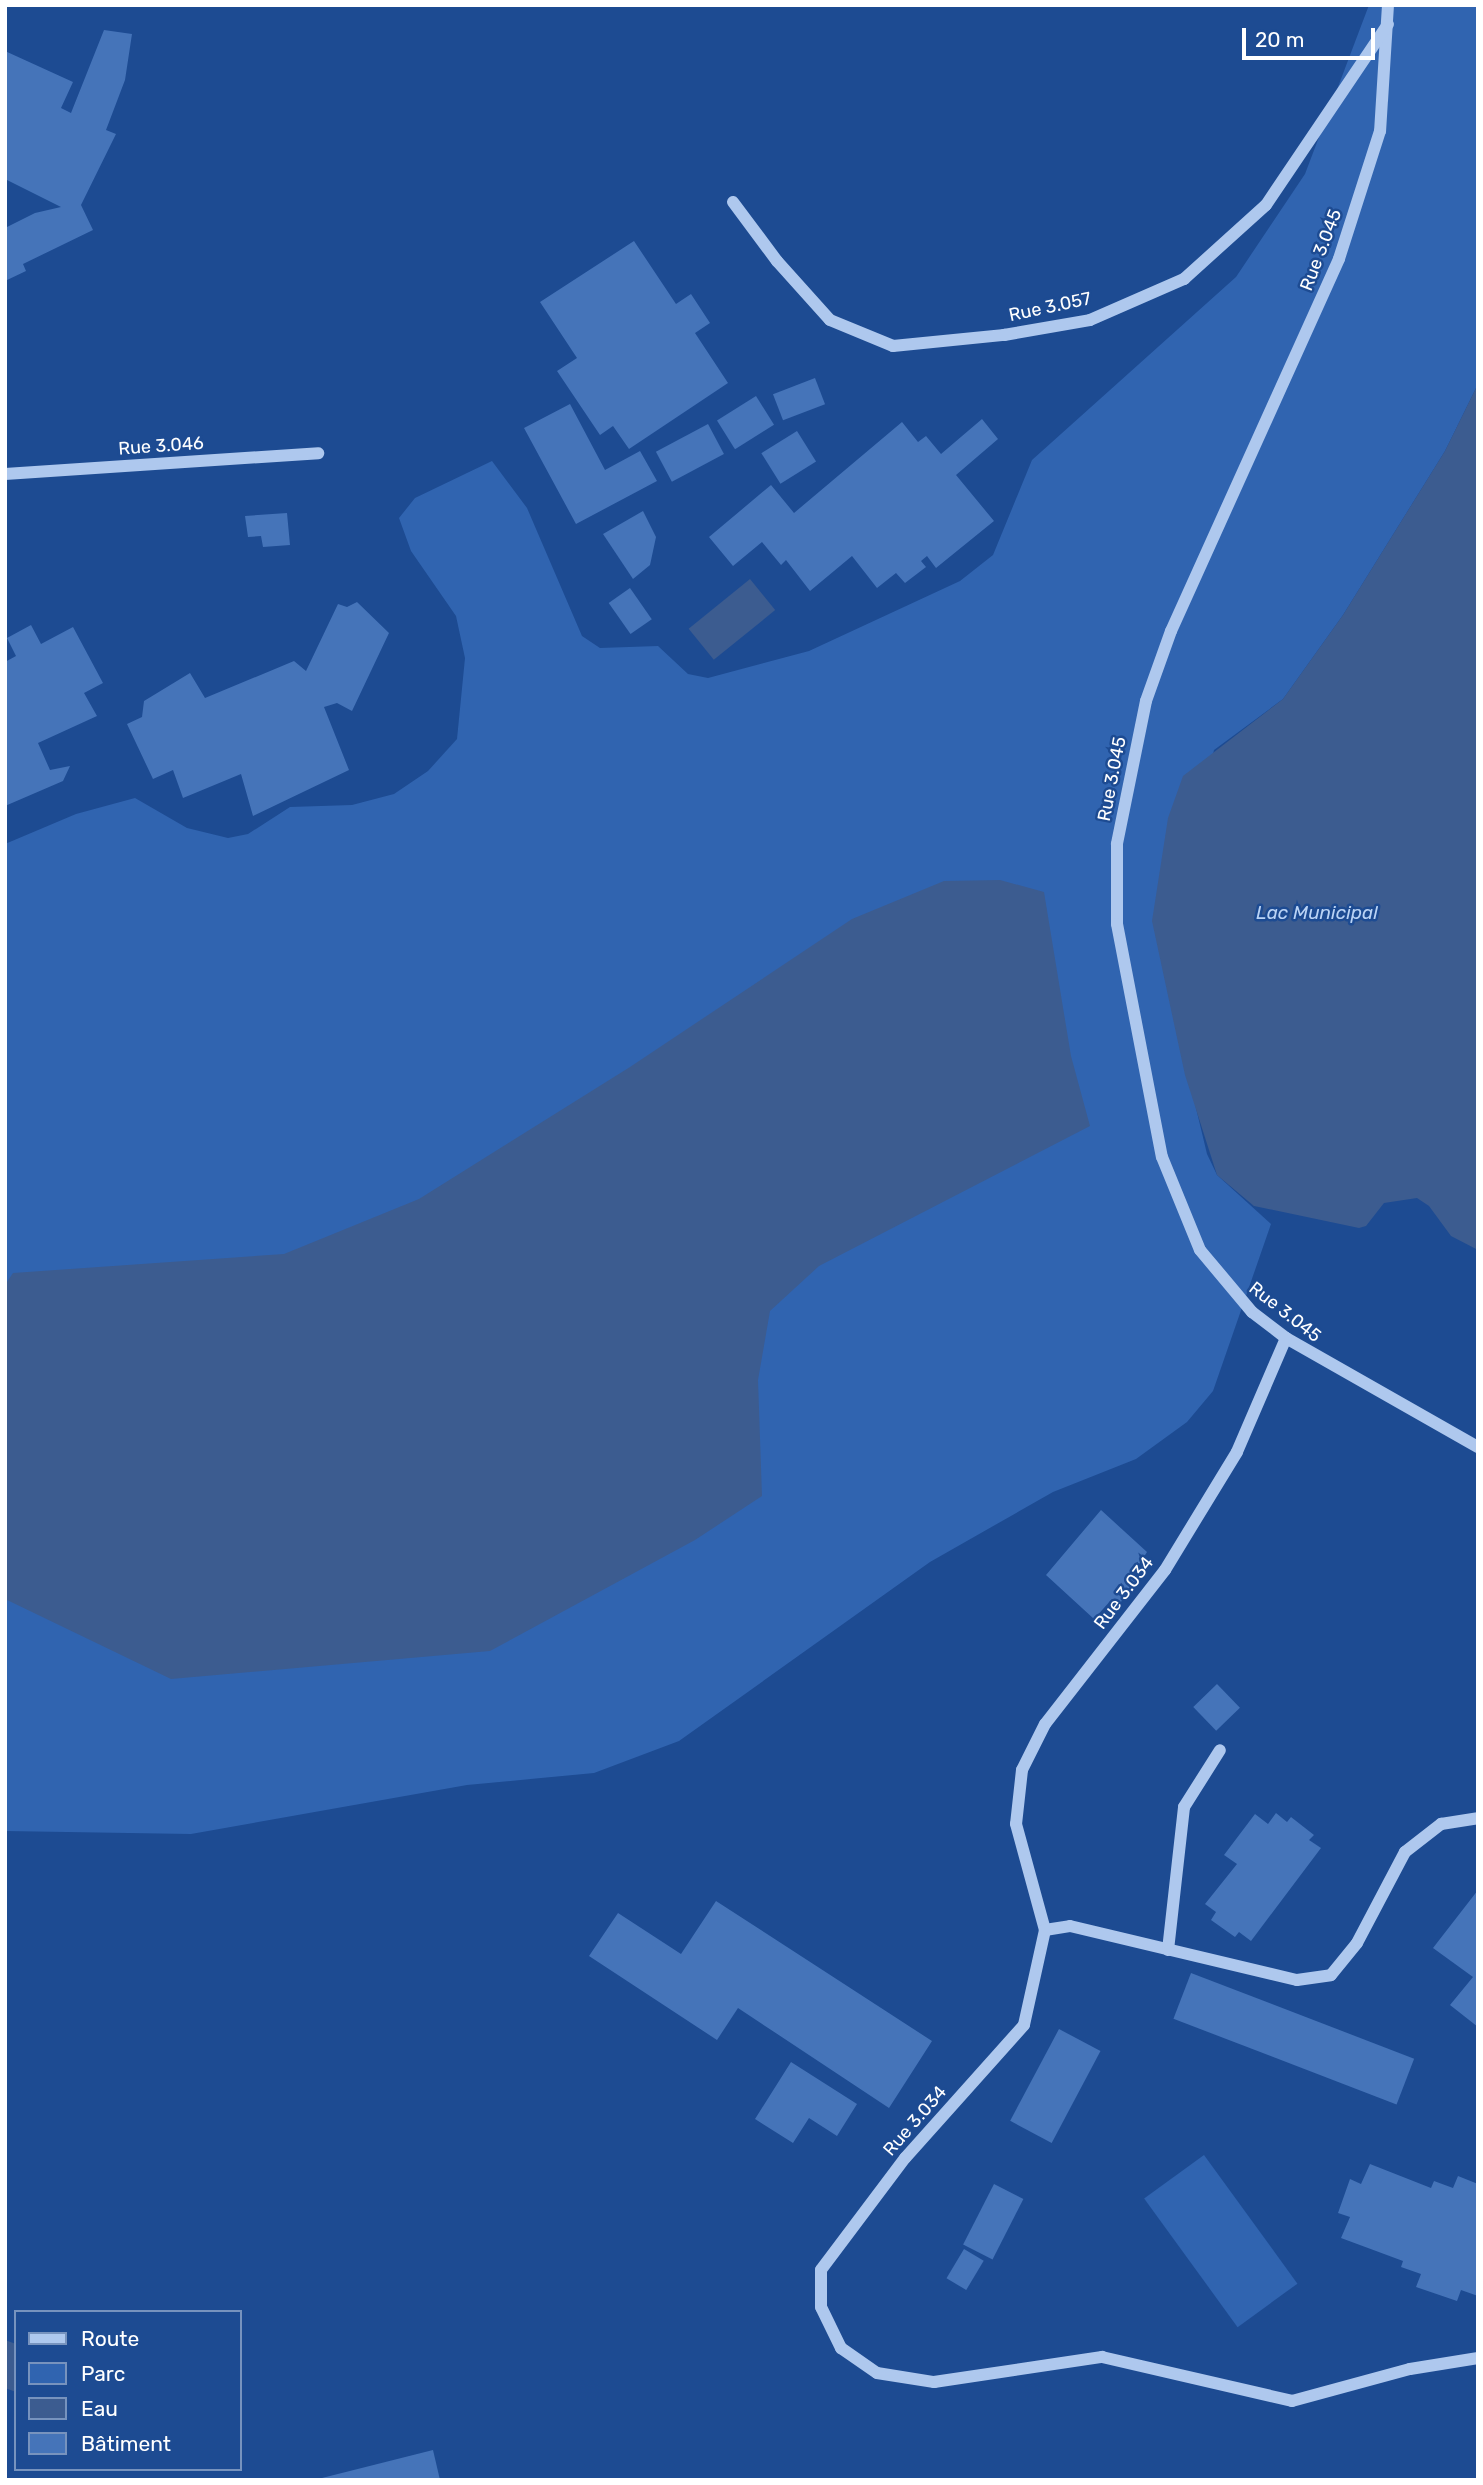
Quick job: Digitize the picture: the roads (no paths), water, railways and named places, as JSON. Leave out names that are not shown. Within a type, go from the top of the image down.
[{"type":"street","name":"Rue 3.045","points":[[1388,5],[1389,24],[1380,131],[1339,260],[1171,631],[1138,731],[1117,844],[1117,924],[1161,1157],[1200,1250],[1252,1312],[1286,1338],[1478,1447]]},
{"type":"street","name":"Rue 3.057","points":[[733,202],[777,261],[830,320],[893,346],[1004,335],[1090,320],[1184,279],[1266,205],[1389,24]]},
{"type":"street","name":"Rue 3.046","points":[[5,474],[318,453]]},
{"type":"street","name":"Rue 3.034","points":[[1286,1338],[1237,1452],[1165,1570],[1045,1724],[1023,1770],[1016,1824],[1045,1930],[1024,2025],[905,2158],[821,2270],[821,2307],[841,2348],[877,2373],[934,2382],[1102,2357],[1292,2401],[1410,2369],[1478,2358]]},
{"type":"street","points":[[1168,1950],[1184,1807],[1220,1750]]},
{"type":"street","points":[[1045,1930],[1070,1926],[1297,1980],[1331,1975],[1357,1943],[1405,1852],[1440,1824],[1478,1818]]},
{"type":"water","name":"Lac Municipal","points":[[1478,384],[1478,1250],[1451,1236],[1429,1206],[1417,1198],[1384,1203],[1366,1226],[1359,1228],[1254,1206],[1217,1175],[1185,1075],[1152,921],[1168,818],[1183,776],[1283,699],[1343,615],[1445,451]]},
{"type":"water","points":[[750,579],[775,610],[714,660],[689,629]]},
{"type":"water","points":[[1000,880],[1044,892],[1071,1056],[1090,1126],[819,1266],[770,1311],[758,1380],[762,1496],[695,1540],[490,1651],[171,1679],[5,1599],[5,1285],[13,1273],[284,1254],[419,1199],[630,1067],[852,919],[944,881]]},
{"type":"water","points":[[5,2340],[14,2343],[14,2391],[5,2388]]}]
